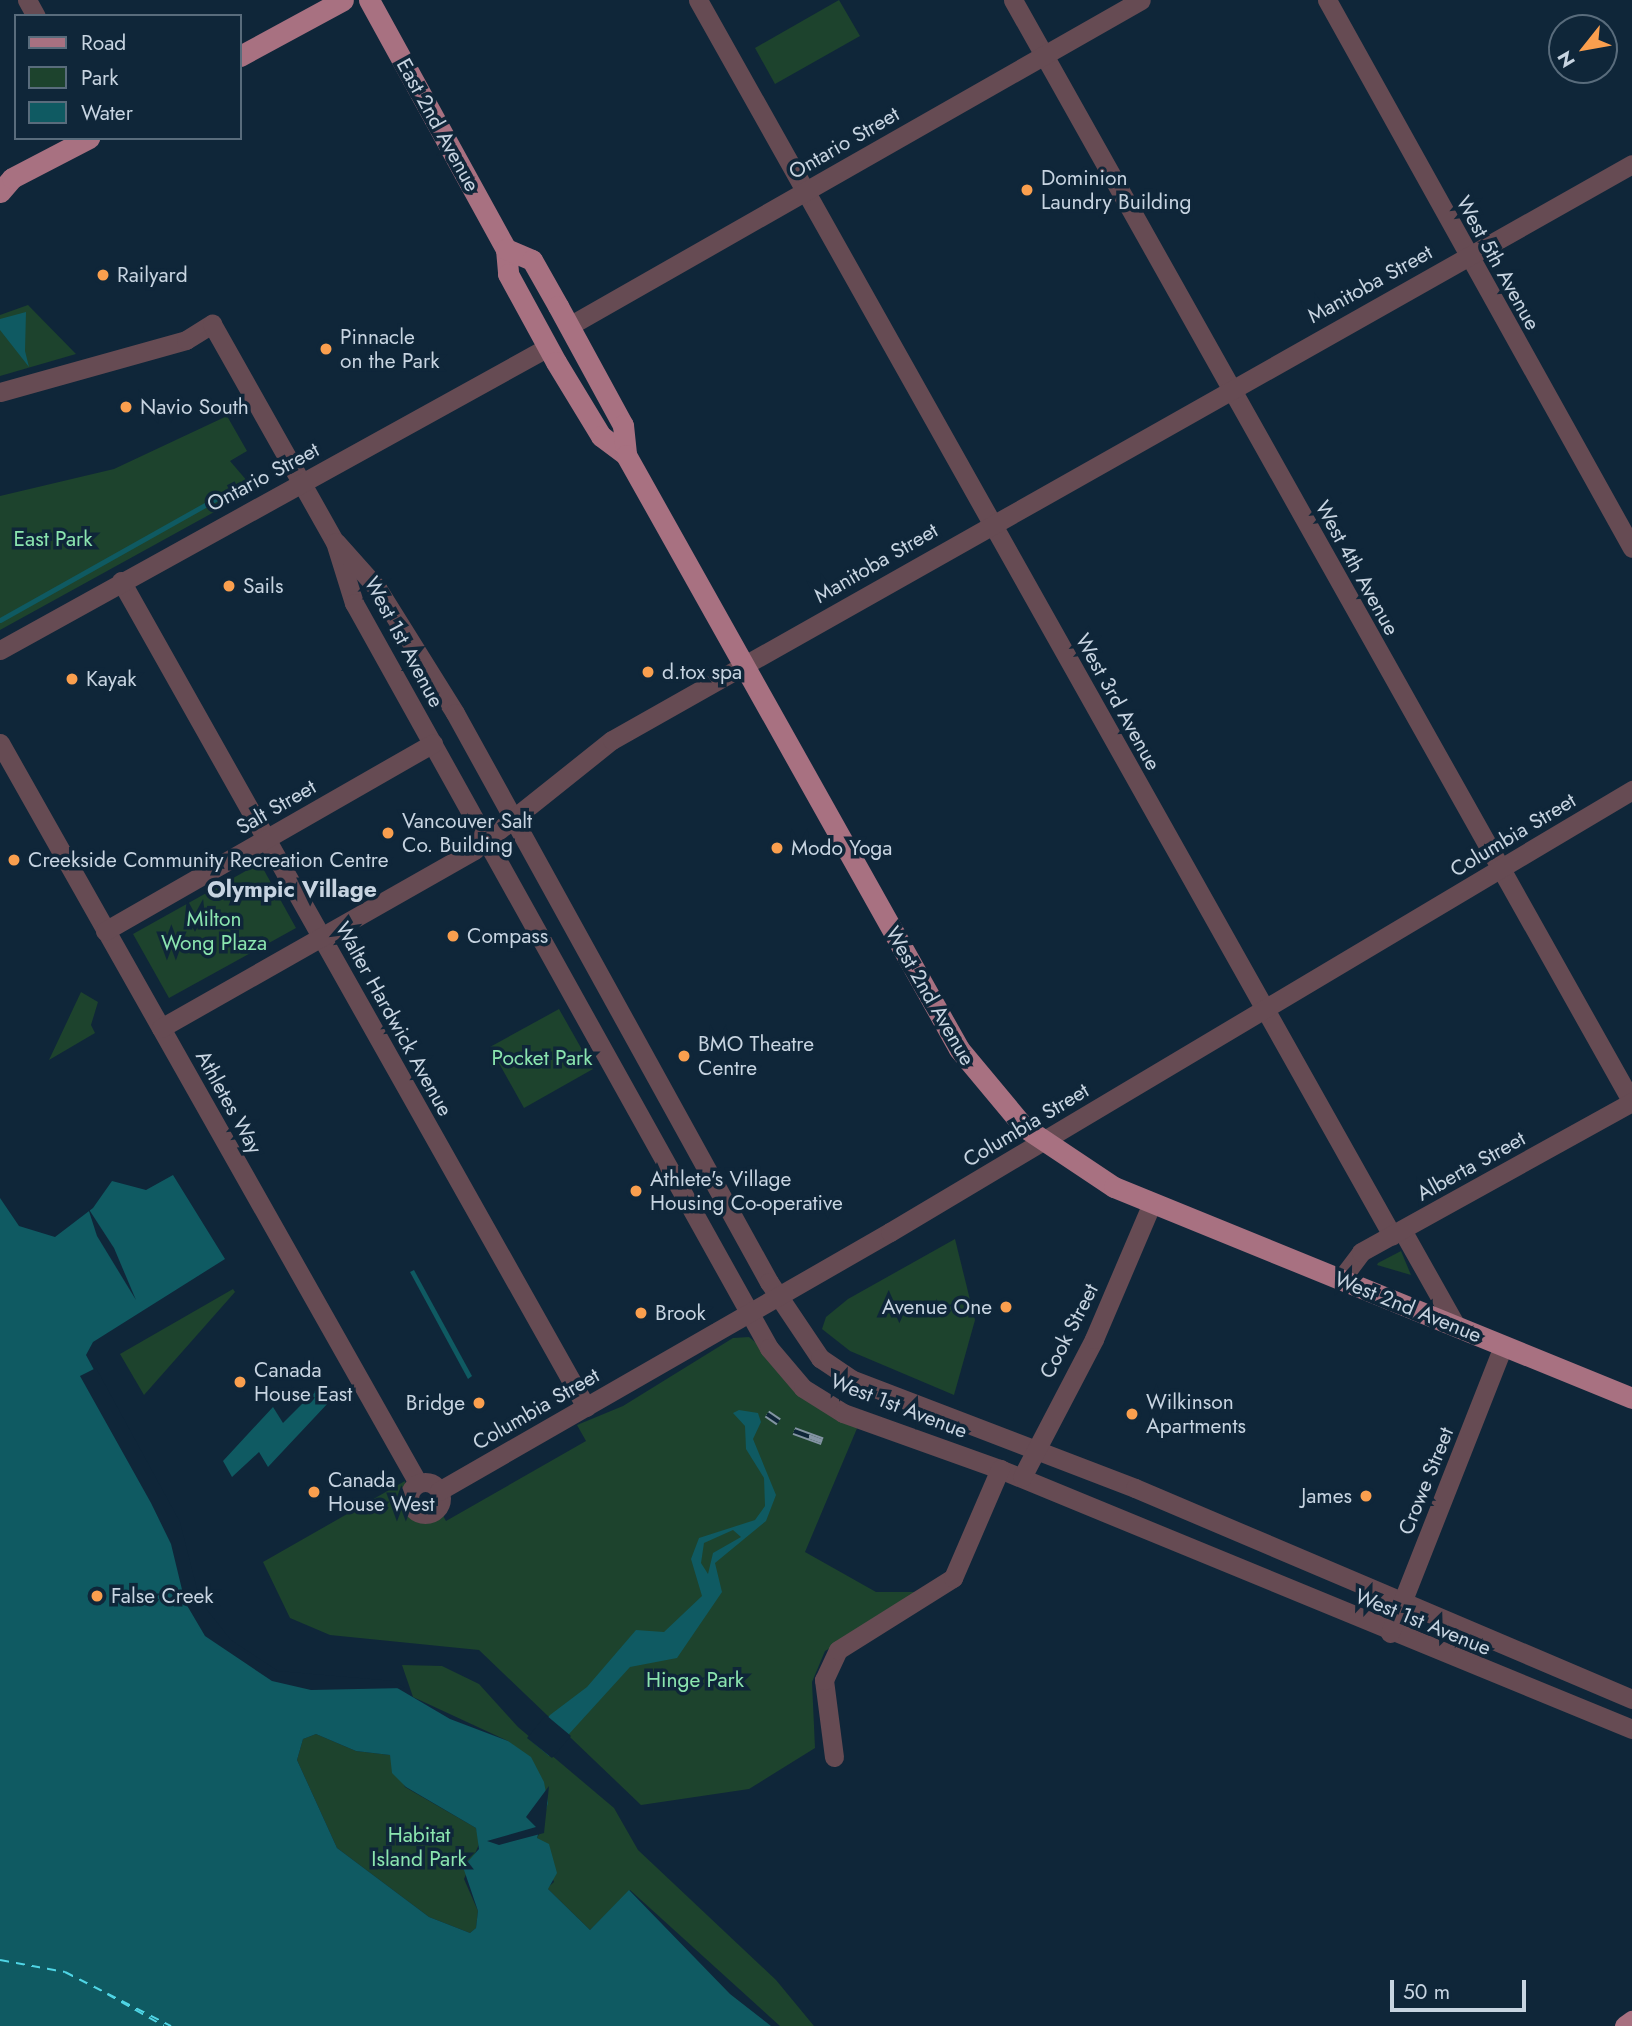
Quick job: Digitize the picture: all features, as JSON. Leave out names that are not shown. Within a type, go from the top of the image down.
[{"type":"main road","points":[[242,55],[343,0]]},
{"type":"main road","name":"East 2nd Avenue","points":[[369,0],[506,249],[508,274],[548,347]]},
{"type":"main road","points":[[4,183],[85,140]]},
{"type":"main road","points":[[506,249],[532,260],[569,326]]},
{"type":"main road","name":"West 2nd Avenue","points":[[569,326],[623,425],[626,455],[741,665],[959,1049],[1043,1142],[1080,1169],[1152,1203],[1632,1398]]},
{"type":"main road","name":"West 2nd Avenue","points":[[548,347],[601,436],[626,455]]},
{"type":"main road","points":[[1625,2026],[1632,2021]]},
{"type":"street","name":"West 3rd Avenue","points":[[698,0],[1266,1009],[1397,1233],[1456,1326]]},
{"type":"street","name":"West 4th Avenue","points":[[1013,0],[1632,1102]]},
{"type":"street","name":"Ontario Street","points":[[569,326],[1141,0]]},
{"type":"street","name":"West 5th Avenue","points":[[1327,0],[1632,548]]},
{"type":"street","name":"Manitoba Street","points":[[161,1028],[322,939],[487,839],[612,740],[1230,388],[1632,164]]},
{"type":"street","points":[[0,392],[186,340],[212,324],[335,542]]},
{"type":"street","name":"Ontario Street","points":[[0,650],[548,347]]},
{"type":"street","name":"West 1st Avenue","points":[[335,542],[354,603],[750,1314],[787,1372],[828,1406],[1000,1469],[1390,1633],[1632,1729]]},
{"type":"street","name":"West 1st Avenue","points":[[335,542],[377,589],[513,818],[778,1298],[806,1342],[837,1372],[1035,1447],[1401,1605],[1632,1699]]},
{"type":"street","name":"Walter Hardwick Avenue","points":[[121,581],[586,1407]]},
{"type":"street","name":"Athletes Way","points":[[0,743],[418,1483]]},
{"type":"street","name":"Salt Street","points":[[105,930],[433,743]]},
{"type":"street","name":"Columbia Street","points":[[418,1483],[409,1498],[419,1512],[437,1508],[439,1491],[778,1298],[1632,790]]},
{"type":"street","name":"Alberta Street","points":[[1341,1279],[1361,1252],[1632,1102]]},
{"type":"street","name":"Cook Street","points":[[1022,1478],[1035,1447],[1094,1339],[1152,1203]]},
{"type":"street","name":"Crowe Street","points":[[1390,1633],[1503,1346]]},
{"type":"street","points":[[834,1756],[824,1680],[838,1650],[953,1578],[1000,1469]]},
{"type":"street","points":[[418,1483],[439,1491]]},
{"type":"green space","points":[[839,0],[860,36],[775,84],[755,48]]},
{"type":"green space","points":[[28,305],[76,354],[0,376],[0,315]]},
{"type":"green space","name":"East Park","points":[[227,416],[247,451],[230,461],[248,482],[245,495],[0,630],[0,496],[114,469]]},
{"type":"green space","name":"Milton Wong Plaza","points":[[260,863],[296,928],[169,998],[133,934]]},
{"type":"green space","points":[[81,992],[98,1002],[91,1025],[95,1033],[49,1060]]},
{"type":"green space","name":"Pocket Park","points":[[559,1009],[593,1069],[524,1108],[490,1047]]},
{"type":"green space","points":[[955,1239],[975,1320],[954,1395],[850,1351],[822,1329],[826,1317],[848,1299]]},
{"type":"green space","points":[[1401,1251],[1411,1275],[1377,1265],[1378,1263]]},
{"type":"green space","points":[[233,1289],[235,1292],[144,1395],[120,1354]]},
{"type":"green space","name":"Hinge Park","points":[[749,1337],[858,1426],[805,1552],[876,1592],[925,1592],[825,1651],[812,1682],[815,1748],[749,1789],[641,1805],[479,1650],[330,1635],[290,1618],[263,1562],[405,1481],[411,1514],[423,1520],[441,1512],[446,1521],[586,1441],[577,1425],[623,1406],[733,1338]]},
{"type":"green space","points":[[402,1665],[442,1666],[479,1684],[518,1727],[614,1808],[638,1850],[776,1980],[814,2026],[780,2026],[630,1890],[590,1930],[547,1888],[554,1882],[537,1838],[543,1826],[508,1741],[413,1697]]},
{"type":"green space","name":"Habitat Island Park","points":[[316,1734],[356,1751],[390,1755],[405,1787],[476,1828],[480,1842],[464,1879],[478,1911],[476,1928],[470,1933],[429,1917],[337,1848],[297,1760],[303,1739]]},
{"type":"water","points":[[26,312],[25,351],[29,367],[0,330],[0,319]]},
{"type":"water","name":"False Creek","points":[[173,1175],[225,1259],[93,1342],[86,1355],[177,1524],[191,1589],[228,1642],[277,1674],[324,1683],[387,1682],[450,1719],[508,1741],[531,1757],[544,1782],[548,1803],[537,1838],[549,1844],[557,1873],[548,1889],[590,1930],[629,1890],[730,1994],[771,2026],[0,2026],[0,1198],[19,1226],[55,1237],[93,1208],[112,1181],[146,1190]],"holes":[[[316,1734],[356,1751],[390,1755],[392,1773],[406,1787],[476,1828],[479,1849],[463,1867],[478,1911],[476,1928],[470,1933],[429,1917],[337,1848],[297,1760],[303,1739]]]},
{"type":"water","points":[[414,1270],[472,1376],[468,1379],[410,1272]]},
{"type":"water","points":[[320,1386],[329,1402],[268,1467],[259,1452],[232,1477],[223,1461],[273,1407],[283,1423]]},
{"type":"water","points":[[739,1410],[758,1413],[761,1422],[753,1439],[776,1495],[766,1521],[715,1563],[722,1592],[677,1658],[630,1667],[549,1756],[530,1740],[550,1715],[587,1687],[636,1630],[664,1632],[702,1596],[691,1559],[699,1538],[755,1520],[765,1506],[764,1478],[746,1449],[745,1426],[733,1413]],"holes":[[[733,1530],[741,1537],[713,1553],[708,1574],[701,1563],[704,1543]]]},
{"type":"pier","points":[[88,1208],[114,1248],[136,1300],[97,1236]]},
{"type":"pier","points":[[96,1368],[180,1522],[200,1601],[231,1640],[278,1671],[394,1681],[405,1688],[311,1690],[272,1681],[205,1636],[185,1602],[171,1544],[80,1376]]},
{"type":"pier","points":[[546,1715],[571,1736],[552,1758],[527,1738]]},
{"type":"pier","points":[[549,1786],[544,1833],[499,1845],[487,1841],[536,1827],[526,1817]]},
{"type":"waterway","points":[[0,620],[235,488]]},
{"type":"ferry route","points":[[0,1960],[65,1972],[171,2026]]},
{"type":"ferry route","points":[[107,1994],[164,2026]]},
{"type":"railway","points":[[767,1414],[779,1422]]},
{"type":"railway","points":[[794,1431],[822,1441]]},
{"type":"place","name":"Dominion Laundry Building","points":[[1027,190]]},
{"type":"place","name":"Railyard","points":[[103,275]]},
{"type":"place","name":"Pinnacle on the Park","points":[[326,349]]},
{"type":"place","name":"Navio South","points":[[126,407]]},
{"type":"place","name":"Sails","points":[[229,586]]},
{"type":"place","name":"d.tox spa","points":[[648,672]]},
{"type":"place","name":"Kayak","points":[[72,679]]},
{"type":"place","name":"Vancouver Salt Co. Building","points":[[388,833]]},
{"type":"place","name":"Modo Yoga","points":[[777,848]]},
{"type":"place","name":"Creekside Community Recreation Centre","points":[[14,860]]},
{"type":"place","name":"Compass","points":[[453,936]]},
{"type":"place","name":"BMO Theatre Centre","points":[[684,1056]]},
{"type":"place","name":"Athlete's Village Housing Co-operative","points":[[636,1191]]},
{"type":"place","name":"Avenue One","points":[[1006,1307]]},
{"type":"place","name":"Brook","points":[[641,1313]]},
{"type":"place","name":"Canada House East","points":[[240,1382]]},
{"type":"place","name":"Bridge","points":[[479,1403]]},
{"type":"place","name":"Wilkinson Apartments","points":[[1132,1414]]},
{"type":"place","name":"Canada House West","points":[[314,1492]]},
{"type":"place","name":"James","points":[[1366,1496]]},
{"type":"place","name":"False Creek","points":[[97,1596]]},
{"type":"district","name":"Olympic Village","points":[[292,889]]}]
